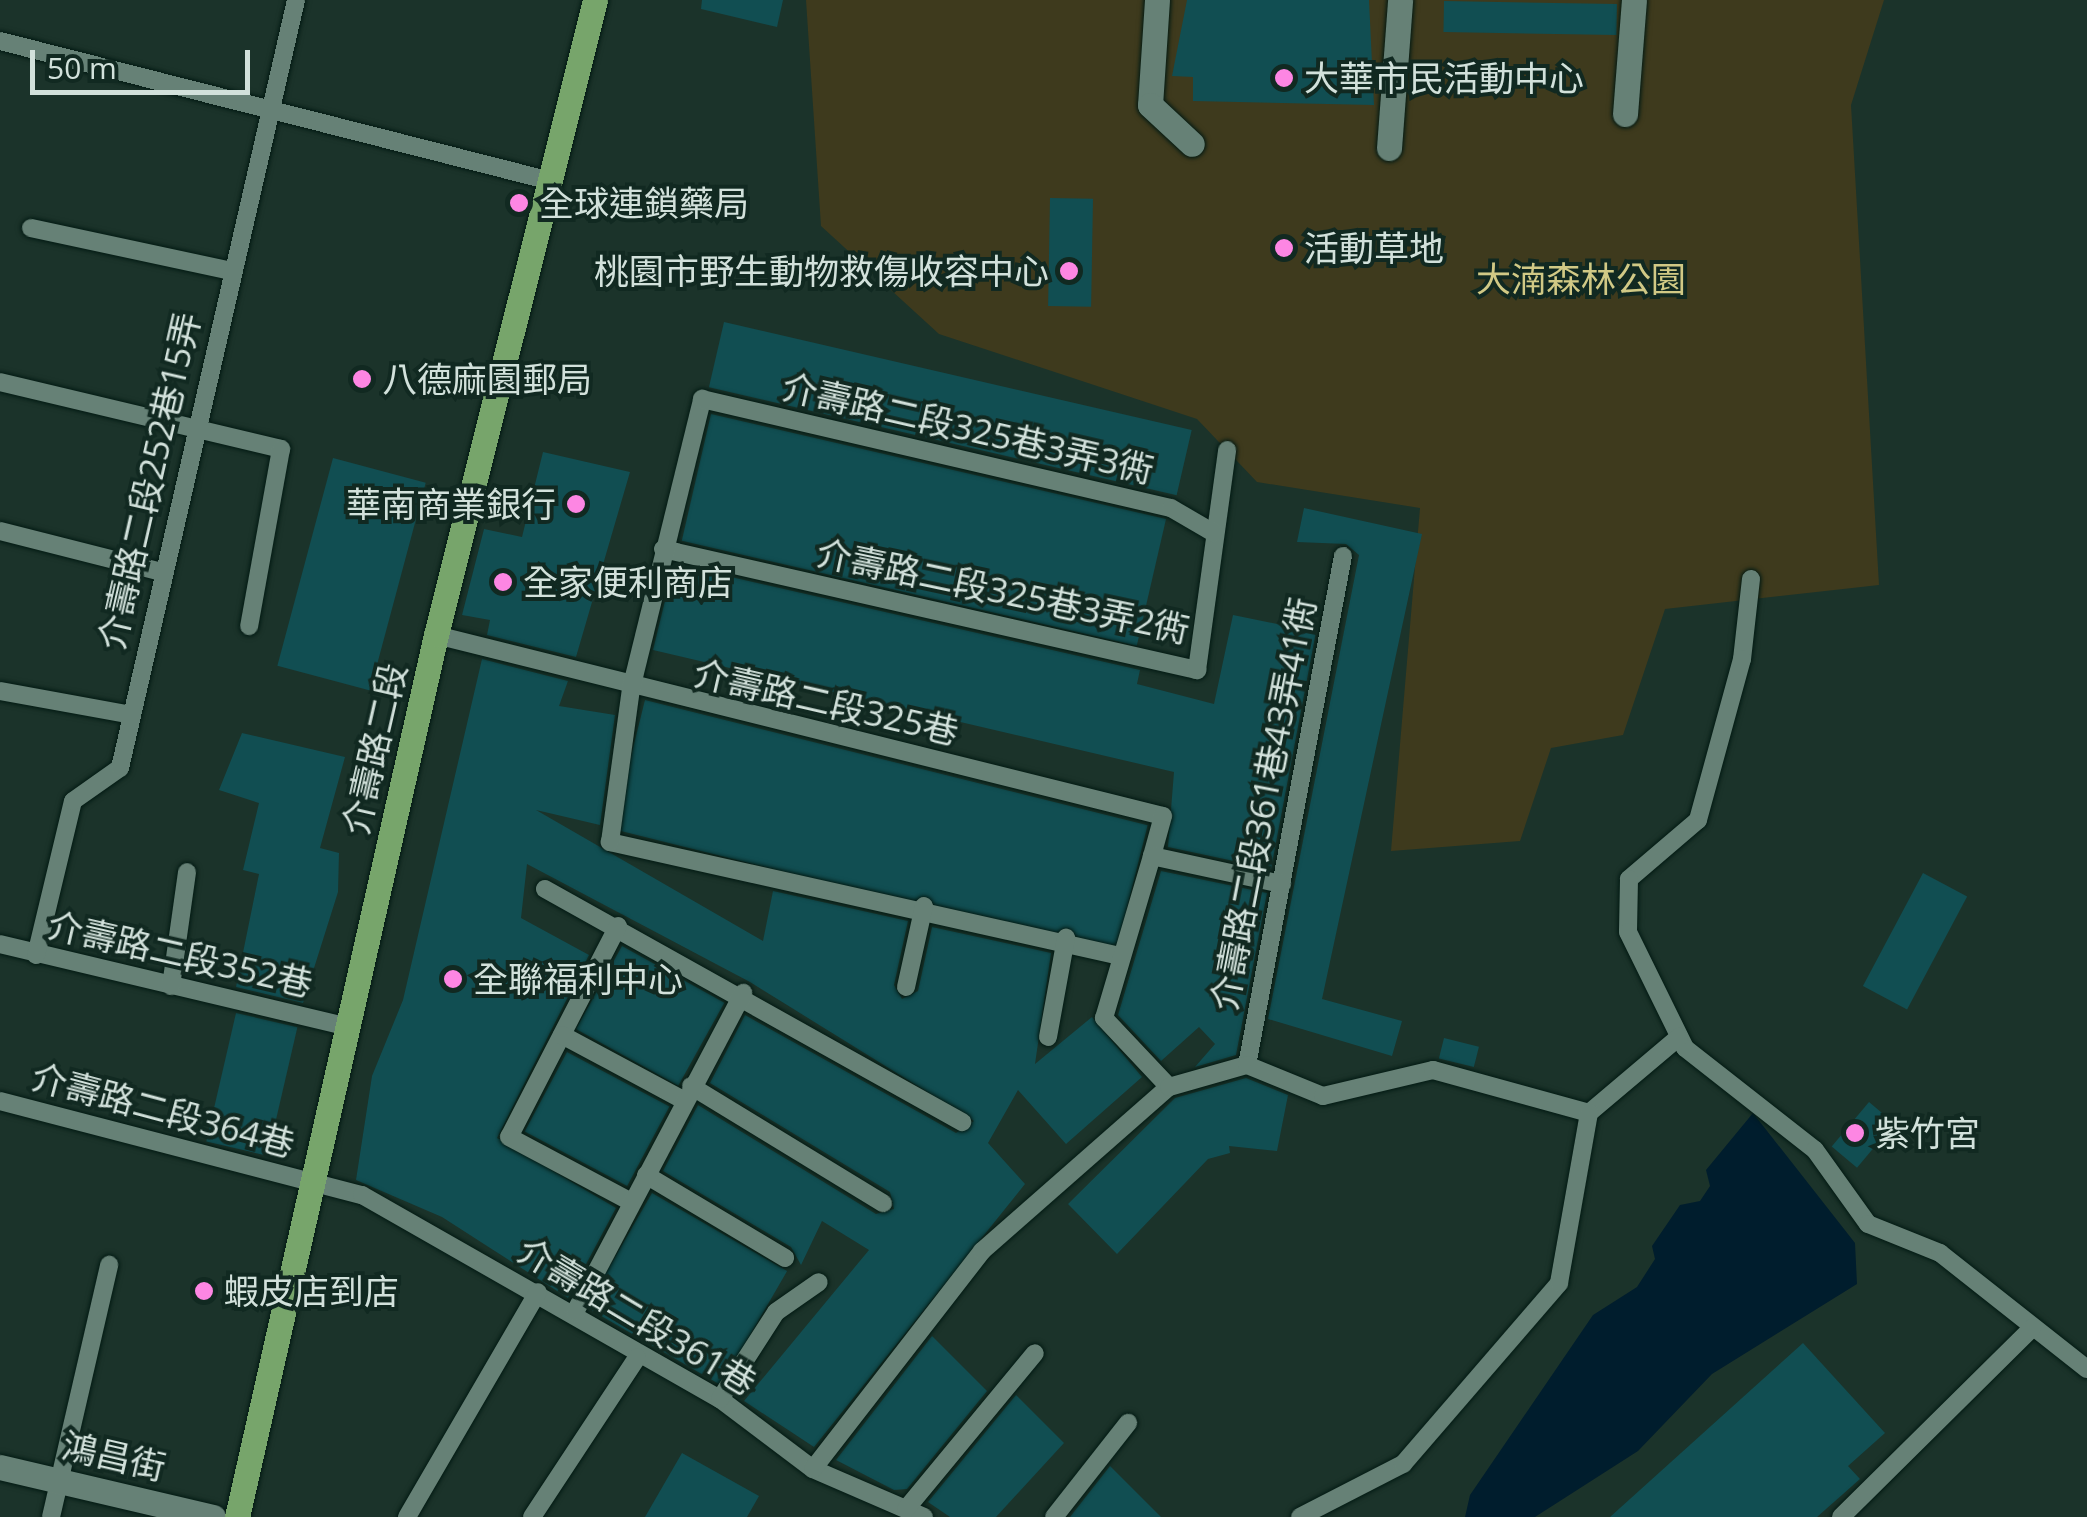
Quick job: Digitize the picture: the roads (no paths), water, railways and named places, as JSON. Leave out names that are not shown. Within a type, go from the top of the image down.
[{"type":"main road","name":"介壽路二段","points":[[237,1517],[436,636],[595,0]]},
{"type":"street","points":[[1157,0],[1150,105],[1192,144]]},
{"type":"street","points":[[1389,148],[1400,0]]},
{"type":"street","points":[[1625,114],[1634,0]]},
{"type":"street","name":"鴻昌街","points":[[0,1467],[213,1517]]},
{"type":"lane","name":"介壽路二段252巷15弄","points":[[36,955],[63,823],[73,801],[120,768],[126,714],[296,0]]},
{"type":"lane","points":[[0,42],[552,180]]},
{"type":"lane","points":[[31,228],[232,272]]},
{"type":"lane","points":[[0,382],[281,449],[249,626]]},
{"type":"lane","name":"介壽路二段325巷3弄3衖","points":[[663,548],[702,400],[1171,508],[1214,533]]},
{"type":"lane","points":[[1214,533],[1227,450]]},
{"type":"lane","points":[[0,531],[162,572]]},
{"type":"lane","name":"介壽路二段325巷3弄2衖","points":[[663,548],[1196,670],[1214,533]]},
{"type":"lane","points":[[663,548],[631,689],[610,842],[924,906],[1066,938],[1120,956]]},
{"type":"lane","name":"介壽路二段361巷43弄41衖","points":[[1248,1065],[1343,556]]},
{"type":"lane","points":[[1751,579],[1742,659],[1698,820],[1629,879],[1628,932],[1679,1037],[1815,1150],[1868,1224],[1940,1252],[2087,1369]]},
{"type":"lane","name":"介壽路二段325巷","points":[[436,636],[631,689],[1162,816],[1152,856]]},
{"type":"lane","points":[[0,691],[126,714]]},
{"type":"lane","points":[[1169,1087],[1104,1018],[1152,856],[1282,884]]},
{"type":"lane","points":[[171,986],[187,872]]},
{"type":"lane","points":[[546,889],[743,993],[962,1122]]},
{"type":"lane","points":[[906,987],[924,906]]},
{"type":"lane","points":[[618,926],[509,1137],[632,1202]]},
{"type":"lane","points":[[1048,1036],[1066,938]]},
{"type":"lane","name":"介壽路二段352巷","points":[[0,944],[346,1026]]},
{"type":"lane","points":[[575,1312],[743,993]]},
{"type":"lane","points":[[562,1034],[687,1093],[883,1203]]},
{"type":"lane","points":[[1300,1517],[1403,1464],[1558,1283],[1589,1113],[1679,1037]]},
{"type":"lane","points":[[813,1470],[982,1251],[1169,1087],[1248,1065],[1323,1096],[1433,1070],[1589,1113]]},
{"type":"lane","name":"介壽路二段364巷","points":[[0,1101],[310,1182]]},
{"type":"lane","points":[[646,1175],[785,1258]]},
{"type":"lane","name":"介壽路二段361巷","points":[[310,1182],[362,1194],[575,1312],[637,1358],[720,1399],[813,1470],[924,1517]]},
{"type":"lane","points":[[51,1517],[109,1265]]},
{"type":"lane","points":[[720,1399],[776,1312],[818,1282]]},
{"type":"lane","points":[[407,1517],[538,1292]]},
{"type":"lane","points":[[1841,1517],[2032,1328]]},
{"type":"lane","points":[[906,1509],[1035,1353]]},
{"type":"lane","points":[[532,1517],[637,1358]]},
{"type":"lane","points":[[1054,1517],[1128,1424]]},
{"type":"water","points":[[1753,1113],[1855,1243],[1857,1284],[1712,1374],[1638,1451],[1535,1517],[1465,1517],[1470,1495],[1593,1315],[1637,1287],[1655,1259],[1652,1246],[1680,1205],[1700,1201],[1710,1186],[1706,1170]]},
{"type":"place","name":"大華市民活動中心","points":[[1284,78]]},
{"type":"place","name":"全球連鎖藥局","points":[[519,203]]},
{"type":"place","name":"活動草地","points":[[1284,248]]},
{"type":"place","name":"桃園市野生動物救傷收容中心","points":[[1069,271]]},
{"type":"place","name":"八德麻園郵局","points":[[362,379]]},
{"type":"place","name":"華南商業銀行","points":[[576,504]]},
{"type":"place","name":"全家便利商店","points":[[503,582]]},
{"type":"place","name":"全聯福利中心","points":[[453,979]]},
{"type":"place","name":"紫竹宮","points":[[1855,1133]]},
{"type":"place","name":"蝦皮店到店","points":[[204,1291]]},
{"type":"park label","name":"大湳森林公園","points":[[1581,279]]}]
